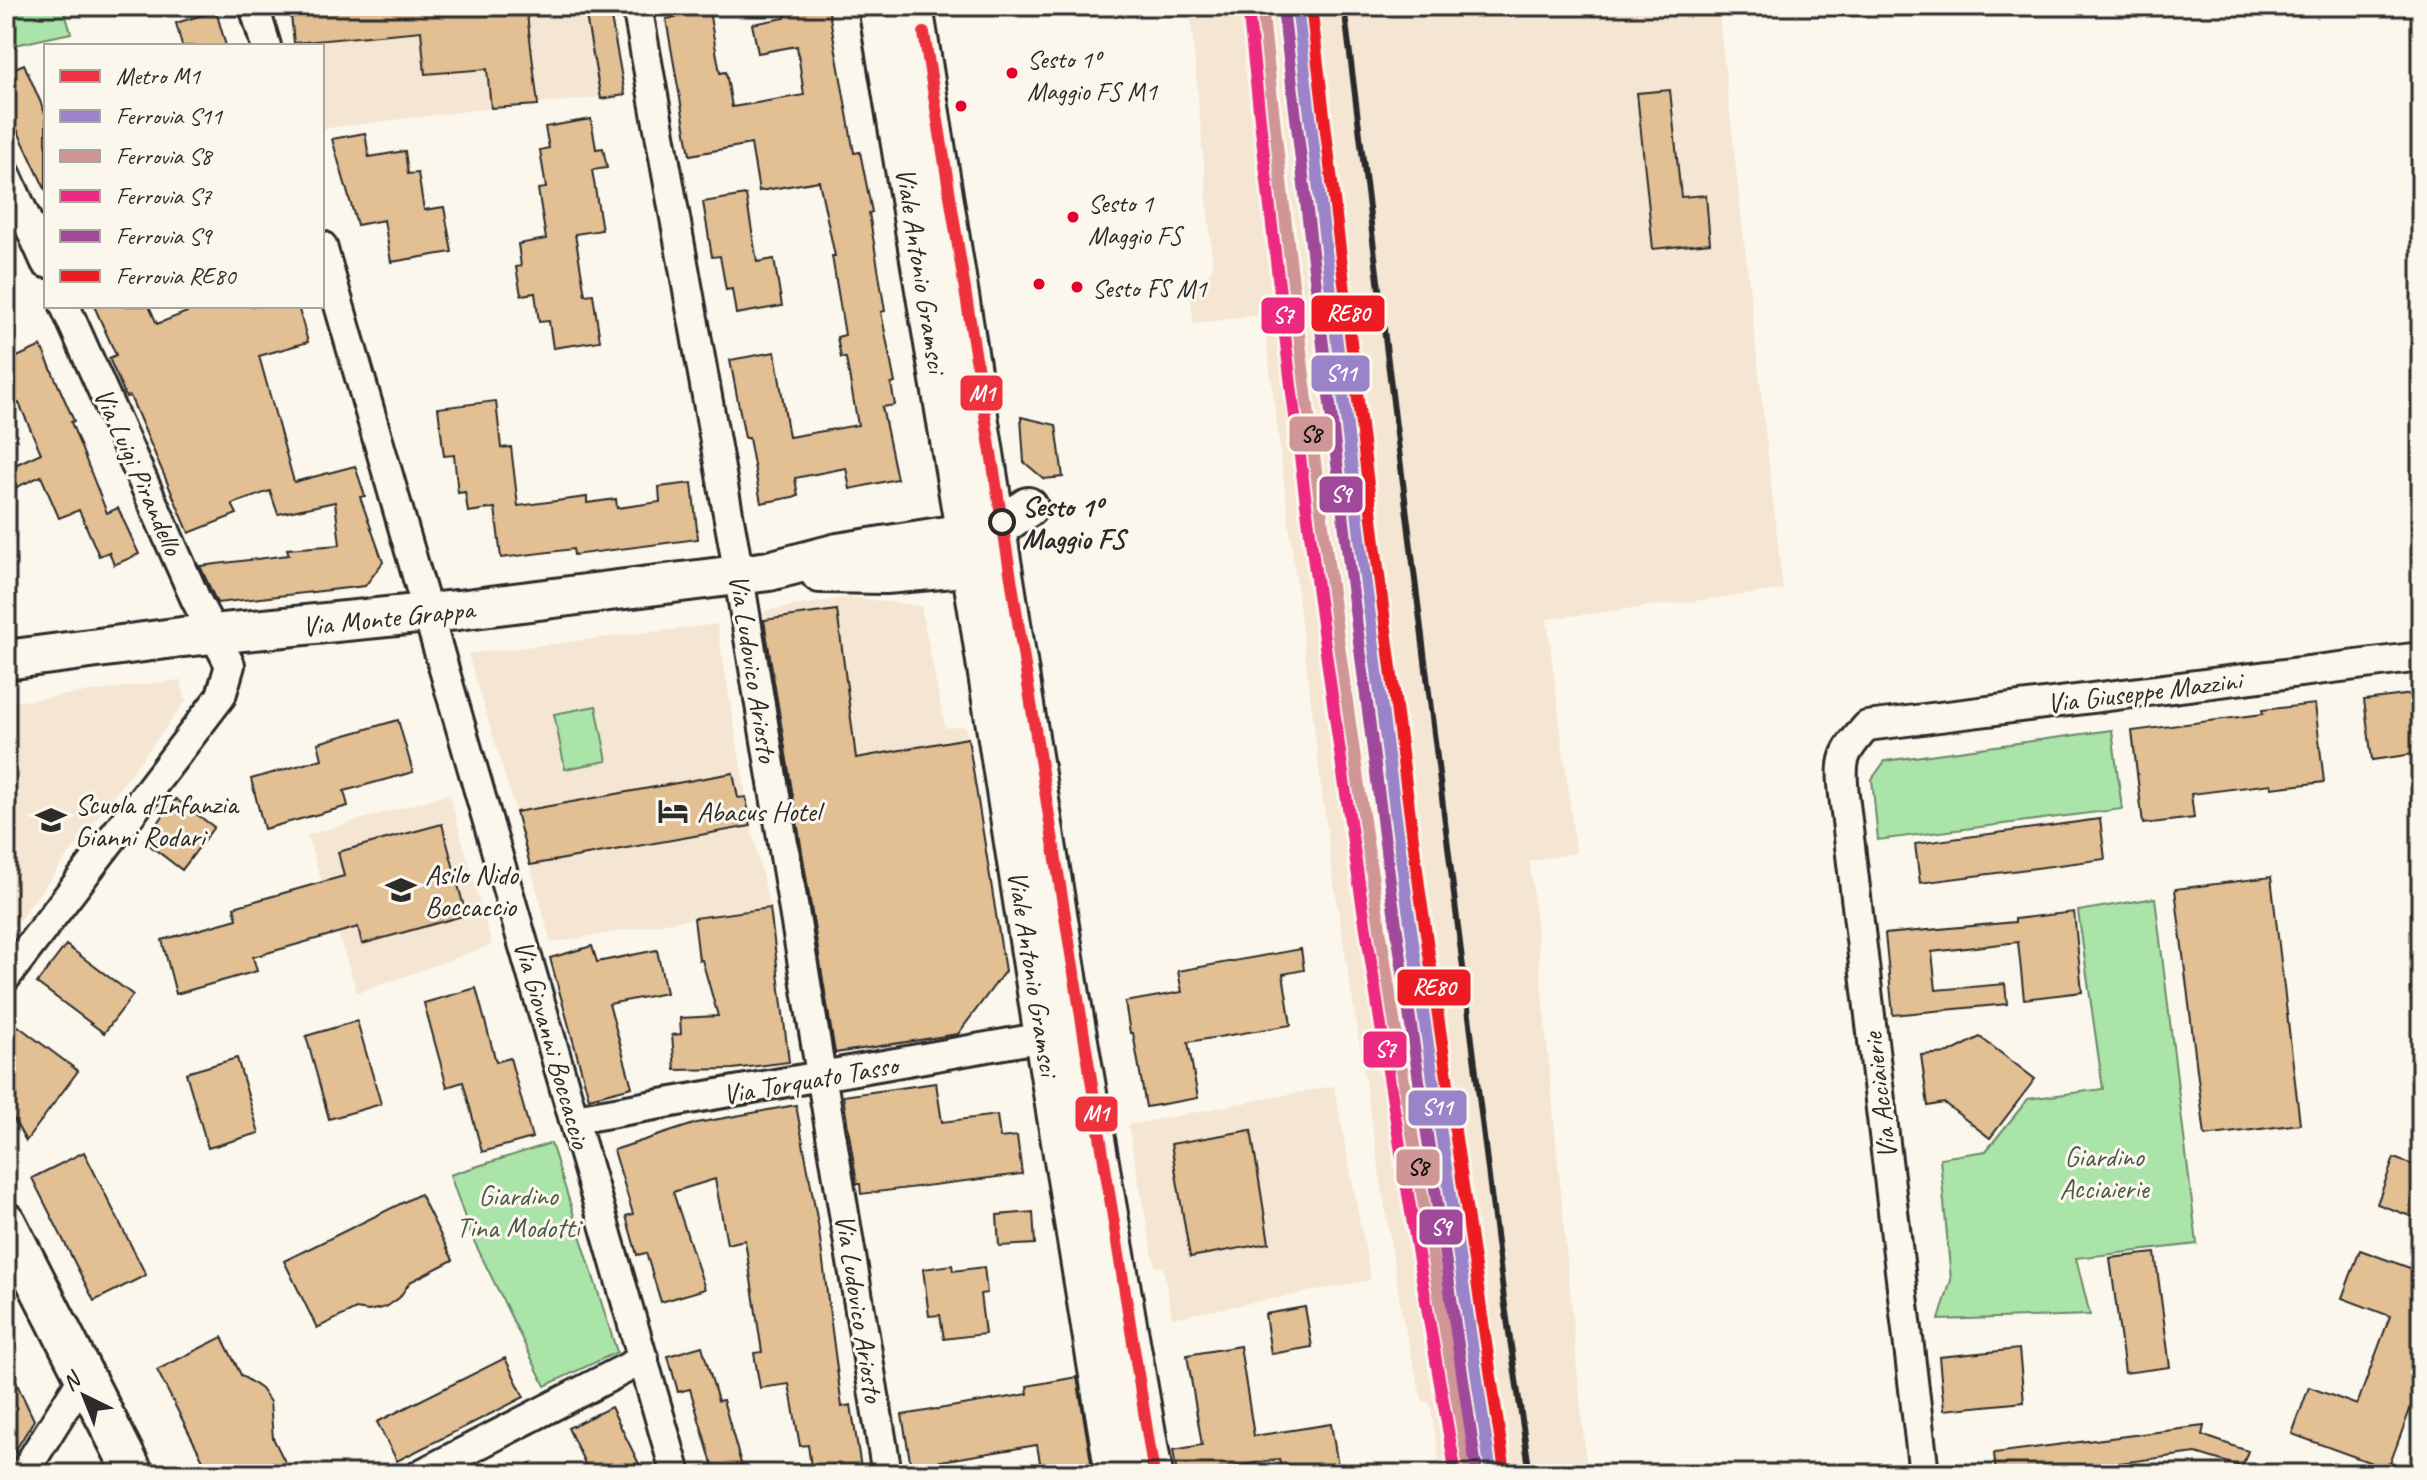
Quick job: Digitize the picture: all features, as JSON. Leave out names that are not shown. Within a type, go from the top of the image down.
[{"type":"main road","name":"Viale Antonio Gramsci","points":[[878,6],[1070,995],[1153,1474]]},
{"type":"main road","name":"Viale Antonio Gramsci","points":[[913,6],[991,484],[984,548],[1044,1037],[1115,1474]]},
{"type":"main road","points":[[984,548],[1028,507],[1011,509],[1004,506],[994,494],[991,484]]},
{"type":"main road","name":"Via Monte Grappa","points":[[6,660],[215,634],[426,614],[754,573],[867,575],[984,548]]},
{"type":"main road","points":[[6,1222],[134,1474]]},
{"type":"street","points":[[254,6],[265,44]]},
{"type":"street","name":"Via Ludovico Ariosto","points":[[637,6],[754,573],[823,1077],[887,1474]]},
{"type":"street","points":[[6,174],[44,259]]},
{"type":"street","name":"Via Giovanni Boccaccio","points":[[324,253],[676,1474]]},
{"type":"street","name":"Via Luigi Pirandello","points":[[6,977],[221,696],[230,665],[196,600],[66,308]]},
{"type":"street","name":"Via Giuseppe Mazzini","points":[[1867,726],[2421,657]]},
{"type":"street","name":"Via Acciaierie","points":[[1867,726],[1846,749],[1842,773],[1924,1474]]},
{"type":"street","name":"Via Torquato Tasso","points":[[575,1119],[1044,1037]]},
{"type":"street","points":[[421,1474],[644,1359]]},
{"type":"street","points":[[23,1474],[84,1376]]},
{"type":"shaded area","points":[[290,6],[603,6],[604,13],[610,12],[625,95],[324,129],[324,44],[295,44]]},
{"type":"shaded area","points":[[1190,6],[1718,6],[1783,590],[1547,619],[1576,853],[1530,861],[1587,1474],[1442,1474],[1430,1404],[1422,1400],[1402,1315],[1330,857],[1265,328],[1261,328],[1258,315],[1194,324],[1190,294],[1213,268]]},
{"type":"shaded area","points":[[849,597],[921,606],[945,728],[965,726],[968,738],[1005,971],[958,1034],[834,1053],[764,620],[765,611]]},
{"type":"shaded area","points":[[717,624],[751,826],[770,908],[551,943],[516,812],[468,654]]},
{"type":"shaded area","name":"Scuola d'Infanzia Gianni Rodari","points":[[181,680],[186,701],[6,937],[6,703]]},
{"type":"shaded area","name":"Asilo Nido Boccaccio","points":[[449,794],[492,945],[357,993],[307,835]]},
{"type":"shaded area","points":[[1334,1086],[1371,1280],[1172,1318],[1163,1266],[1155,1267],[1128,1125]]},
{"type":"green space","points":[[6,6],[63,6],[71,33],[6,47]]},
{"type":"green space","points":[[596,706],[607,761],[565,769],[554,714]]},
{"type":"green space","points":[[2112,730],[2122,809],[1878,840],[1872,779],[1885,761]]},
{"type":"green space","name":"Giardino Acciaierie","points":[[2155,898],[2197,1244],[2076,1258],[2090,1315],[1939,1320],[1951,1280],[1940,1158],[1986,1151],[2028,1099],[2103,1089],[2078,911]]},
{"type":"green space","name":"Giardino Tina Modotti","points":[[551,1143],[617,1352],[545,1386],[471,1235],[450,1175]]},
{"type":"building","points":[[290,6],[526,6],[538,105],[491,108],[487,69],[425,74],[421,31],[294,43]]},
{"type":"building","points":[[783,6],[828,6],[854,153],[860,152],[872,212],[869,213],[885,311],[881,312],[895,383],[891,384],[895,405],[882,407],[897,479],[850,489],[846,468],[795,478],[798,496],[761,503],[730,360],[775,352],[789,437],[858,425],[846,358],[841,358],[837,337],[845,335],[832,256],[835,256],[819,181],[759,191],[751,144],[690,155],[666,19],[709,11],[720,73],[726,72],[732,107],[804,95],[797,46],[758,53],[752,24],[785,18]]},
{"type":"building","points":[[216,11],[225,44],[181,44],[176,23]]},
{"type":"building","points":[[610,12],[625,95],[601,99],[586,16]]},
{"type":"building","points":[[24,64],[44,110],[44,187],[6,106],[6,72]]},
{"type":"building","points":[[1670,90],[1681,197],[1706,195],[1710,243],[1653,249],[1637,93]]},
{"type":"building","points":[[591,119],[596,149],[603,148],[607,168],[592,170],[602,230],[575,234],[585,295],[593,294],[600,341],[553,348],[549,321],[539,322],[535,293],[521,295],[516,267],[521,266],[518,244],[546,239],[538,189],[546,188],[540,150],[549,148],[545,127]]},
{"type":"building","points":[[365,133],[369,157],[405,151],[408,174],[418,173],[424,210],[444,207],[452,252],[391,262],[384,220],[357,225],[332,139]]},
{"type":"building","points":[[746,195],[757,262],[774,259],[782,306],[736,314],[732,289],[726,290],[720,256],[712,257],[703,202]]},
{"type":"building","points":[[95,308],[150,308],[157,324],[197,308],[299,308],[308,342],[259,356],[294,482],[355,466],[365,496],[360,497],[383,562],[365,586],[217,603],[200,566],[289,555],[287,549],[340,545],[335,502],[278,514],[270,491],[232,504],[237,514],[189,533],[130,396],[126,397],[109,358],[116,355]]},
{"type":"building","points":[[41,346],[74,421],[71,422],[107,513],[118,508],[139,554],[114,565],[109,552],[99,556],[79,510],[59,518],[41,476],[6,492],[6,469],[41,453],[19,403],[6,409],[6,362]]},
{"type":"building","points":[[496,401],[501,448],[511,447],[518,506],[587,497],[587,503],[616,499],[617,508],[660,502],[659,487],[692,483],[698,539],[574,555],[573,549],[501,558],[495,508],[468,512],[465,492],[458,493],[454,455],[444,456],[438,408]]},
{"type":"building","points":[[1021,417],[1056,425],[1063,477],[1044,479],[1024,462]]},
{"type":"building","points":[[837,610],[856,758],[968,738],[1005,971],[958,1034],[835,1053],[764,620]]},
{"type":"building","points":[[2421,693],[2421,753],[2372,760],[2364,700]]},
{"type":"building","points":[[2315,704],[2324,782],[2272,788],[2271,784],[2191,794],[2194,818],[2143,824],[2132,731]]},
{"type":"building","points":[[398,720],[413,772],[344,791],[348,806],[264,829],[251,779],[322,759],[318,743]]},
{"type":"building","name":"Abacus Hotel","points":[[733,773],[738,798],[746,797],[751,826],[530,865],[516,812]]},
{"type":"building","points":[[176,799],[214,827],[182,870],[144,841]]},
{"type":"building","points":[[2100,819],[2105,859],[1920,883],[1915,844]]},
{"type":"building","points":[[442,824],[466,915],[362,944],[358,927],[253,957],[257,971],[176,994],[162,940],[237,919],[234,907],[344,876],[338,852]]},
{"type":"building","points":[[2271,877],[2300,1124],[2205,1136],[2175,889]]},
{"type":"building","points":[[770,908],[789,1062],[733,1069],[675,1070],[672,1035],[681,1034],[680,1018],[718,1016],[702,960],[699,960],[694,918]]},
{"type":"building","points":[[2074,912],[2082,992],[2024,999],[2018,942],[1932,952],[1936,990],[2005,984],[2007,1004],[1893,1015],[1885,934],[2015,922],[2015,919]]},
{"type":"building","points":[[66,945],[133,995],[104,1033],[37,983]]},
{"type":"building","points":[[592,946],[597,962],[657,950],[666,993],[609,1004],[632,1087],[589,1098],[550,958]]},
{"type":"building","points":[[1301,949],[1304,970],[1283,974],[1291,1025],[1188,1042],[1198,1098],[1146,1107],[1125,1002],[1182,992],[1178,971]]},
{"type":"building","points":[[476,988],[496,1062],[510,1058],[532,1138],[482,1152],[463,1082],[447,1087],[424,1003]]},
{"type":"building","points":[[6,1017],[78,1071],[26,1141],[6,1106]]},
{"type":"building","points":[[357,1021],[381,1104],[329,1119],[306,1036]]},
{"type":"building","points":[[1980,1037],[2035,1079],[1990,1138],[1944,1103],[1928,1106],[1921,1055],[1949,1053]]},
{"type":"building","points":[[237,1058],[259,1133],[208,1148],[186,1073]]},
{"type":"building","points":[[936,1083],[942,1122],[997,1115],[1000,1138],[1017,1136],[1022,1174],[861,1194],[843,1096]]},
{"type":"building","points":[[796,1105],[818,1224],[842,1407],[851,1405],[862,1474],[812,1474],[808,1445],[800,1446],[789,1384],[760,1388],[754,1353],[762,1352],[745,1240],[727,1244],[715,1179],[673,1192],[705,1289],[661,1302],[646,1253],[637,1255],[626,1216],[633,1214],[614,1150],[697,1123]]},
{"type":"building","points":[[1251,1130],[1269,1243],[1190,1257],[1171,1144]]},
{"type":"building","points":[[84,1152],[146,1275],[94,1301],[32,1178]]},
{"type":"building","points":[[2394,1158],[2421,1168],[2421,1220],[2377,1204]]},
{"type":"building","points":[[420,1194],[453,1260],[410,1282],[399,1298],[386,1307],[368,1311],[356,1309],[317,1328],[284,1261]]},
{"type":"building","points":[[1033,1212],[1035,1244],[999,1246],[997,1215]]},
{"type":"building","points":[[2360,1250],[2421,1272],[2421,1380],[2388,1469],[2292,1434],[2309,1387],[2357,1405],[2390,1316],[2342,1298]]},
{"type":"building","points":[[2155,1253],[2170,1367],[2125,1373],[2110,1258]]},
{"type":"building","points":[[952,1265],[953,1271],[984,1267],[987,1293],[980,1294],[985,1334],[944,1339],[940,1315],[929,1316],[923,1269]]},
{"type":"building","points":[[1305,1307],[1312,1347],[1271,1354],[1265,1314]]},
{"type":"building","points":[[222,1337],[241,1375],[261,1389],[270,1402],[273,1438],[291,1474],[210,1474],[157,1370]]},
{"type":"building","points":[[702,1346],[718,1401],[723,1400],[744,1474],[715,1474],[690,1389],[678,1392],[668,1356]]},
{"type":"building","points":[[1240,1346],[1254,1436],[1331,1424],[1338,1466],[1282,1474],[1279,1459],[1219,1469],[1220,1474],[1177,1474],[1173,1450],[1202,1445],[1187,1355]]},
{"type":"building","points":[[2019,1349],[2024,1402],[1944,1410],[1939,1357]]},
{"type":"building","points":[[505,1358],[524,1397],[397,1461],[377,1422]]},
{"type":"building","points":[[6,1361],[34,1420],[6,1466]]},
{"type":"building","points":[[1077,1377],[1093,1474],[1042,1474],[1037,1445],[911,1466],[902,1415],[1028,1394],[1027,1386]]},
{"type":"building","points":[[611,1407],[644,1474],[590,1474],[568,1428]]},
{"type":"building","points":[[2204,1426],[2202,1435],[2248,1451],[2242,1467],[2196,1453],[2081,1468],[2082,1474],[1996,1474],[1994,1453]]},
{"type":"railway","points":[[1344,6],[1504,1299],[1530,1474]]},
{"type":"metro line","name":"M1","points":[[924,33],[1154,1474]]},
{"type":"rail line","name":"S8","points":[[1262,6],[1304,374],[1352,742],[1408,1108],[1470,1474]]},
{"type":"rail line","name":"S11","points":[[1297,6],[1406,895],[1491,1474]]},
{"type":"rail line","name":"RE80","points":[[1311,6],[1420,893],[1505,1472]]},
{"type":"rail line","name":"S7","points":[[1248,7],[1290,375],[1338,742],[1394,1109],[1456,1474]]},
{"type":"rail line","name":"S9","points":[[1283,8],[1392,897],[1477,1474]]},
{"type":"place","name":"Sesto 1º Maggio FS M1","points":[[1012,73]]},
{"type":"place","name":"Sesto 1 Maggio FS","points":[[1073,217]]},
{"type":"place","name":"Sesto FS M1","points":[[1077,287]]},
{"type":"place","name":"Sesto 1º Maggio FS","points":[[1002,522]]},
{"type":"place","name":"Abacus Hotel","points":[[673,811]]},
{"type":"place","name":"Scuola d'Infanzia Gianni Rodari","points":[[51,820]]},
{"type":"place","name":"Asilo Nido Boccaccio","points":[[401,890]]}]
